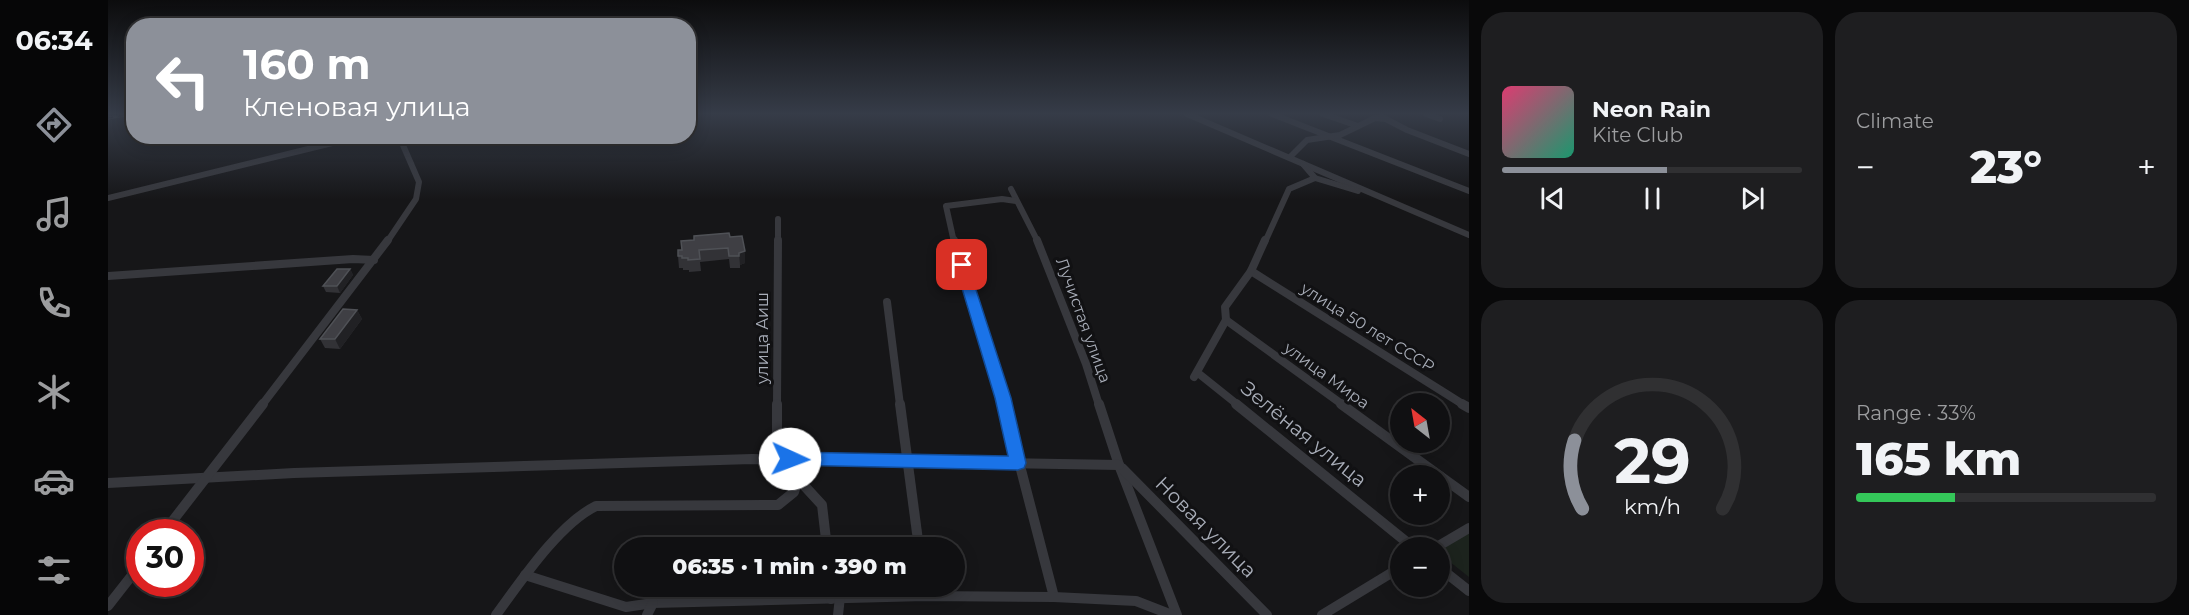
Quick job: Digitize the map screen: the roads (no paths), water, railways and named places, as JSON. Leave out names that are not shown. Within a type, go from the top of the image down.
[{"type":"street","points":[[1256,143],[1469,235]]},
{"type":"street","points":[[1290,157],[1304,143]]},
{"type":"street","points":[[1350,143],[1469,191]]},
{"type":"street","points":[[1440,143],[1469,154]]},
{"type":"street","points":[[108,198],[328,144]]},
{"type":"street","points":[[174,519],[374,260],[416,199],[419,182],[402,144]]},
{"type":"street","points":[[1300,161],[1315,178],[1396,204]]},
{"type":"street","points":[[1226,320],[1225,307],[1251,271],[1289,189],[1315,178]]},
{"type":"street","name":"Лучистая улица","points":[[1011,189],[1042,249],[1086,364],[1119,465],[1177,615]]},
{"type":"street","points":[[1016,201],[1002,199],[946,206],[950,227],[1003,398],[1054,597]]},
{"type":"street","name":"улица Аиш","points":[[777,458],[778,219]]},
{"type":"street","points":[[108,276],[353,258],[374,260]]},
{"type":"street","name":"улица 50 лет СССР","points":[[1251,271],[1469,408]]},
{"type":"street","points":[[887,302],[919,537]]},
{"type":"street","name":"Зелёная улица","points":[[1226,320],[1196,375],[1400,537]]},
{"type":"street","name":"улица Мира","points":[[1226,320],[1425,465]]},
{"type":"street","points":[[108,483],[630,461],[777,458],[1119,465]]},
{"type":"street","points":[[496,615],[525,575],[580,514],[596,506],[778,504],[789,500],[795,492],[804,459]]},
{"type":"street","name":"Новая улица","points":[[1119,465],[1267,615]]},
{"type":"street","points":[[799,480],[822,505],[826,537]]},
{"type":"street","name":"улица Мира","points":[[1450,483],[1469,497]]},
{"type":"street","points":[[1450,539],[1469,528]]},
{"type":"street","points":[[1322,615],[1390,574]]},
{"type":"street","points":[[525,575],[626,607],[654,603],[849,597]]},
{"type":"street","points":[[1450,576],[1469,591]]},
{"type":"street","points":[[108,606],[126,583]]},
{"type":"street","points":[[965,593],[1136,601],[1172,615]]},
{"type":"street","points":[[836,598],[838,615]]},
{"type":"street","points":[[647,615],[654,603]]}]
